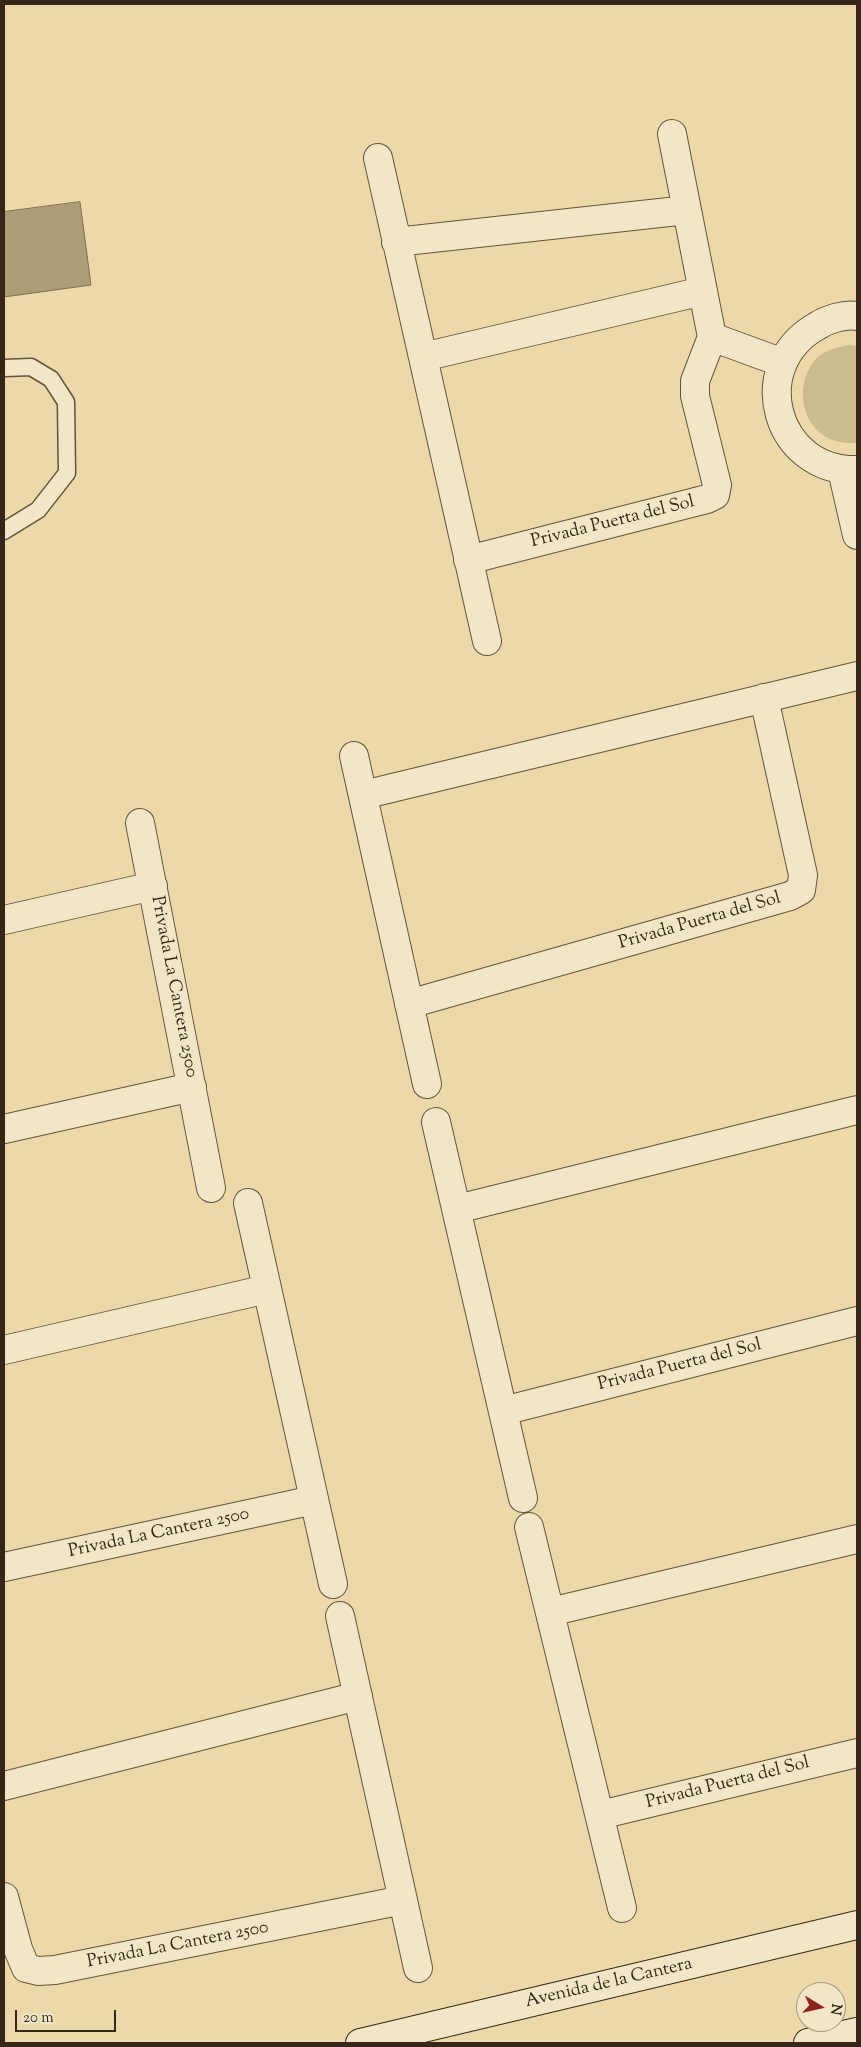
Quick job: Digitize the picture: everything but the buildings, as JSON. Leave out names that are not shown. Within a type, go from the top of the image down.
[{"type":"street","points":[[672,134],[712,337],[783,364]]},
{"type":"street","points":[[378,158],[487,641]]},
{"type":"street","points":[[396,242],[687,210]]},
{"type":"street","points":[[423,357],[703,291]]},
{"type":"street","points":[[857,316],[851,315],[826,320],[804,333],[787,352],[778,376],[776,401],[783,426],[798,447],[818,462],[849,470],[857,535]]},
{"type":"street","name":"Privada Puerta del Sol","points":[[468,560],[707,499],[715,495],[717,485],[695,396],[695,381],[712,337]]},
{"type":"street","points":[[363,795],[857,676]]},
{"type":"street","name":"Privada Puerta del Sol","points":[[409,1004],[790,896],[801,890],[803,874],[764,698]]},
{"type":"street","points":[[354,756],[427,1084]]},
{"type":"street","name":"Privada La Cantera 2500","points":[[140,823],[154,886],[211,1188]]},
{"type":"street","name":"Privada La Cantera 2500","points":[[4,920],[154,886]]},
{"type":"street","name":"Privada La Cantera 2500","points":[[4,1129],[192,1087]]},
{"type":"street","points":[[457,1208],[856,1114]]},
{"type":"street","points":[[436,1122],[523,1498]]},
{"type":"street","points":[[248,1203],[333,1584]]},
{"type":"street","points":[[4,1350],[267,1289]]},
{"type":"street","name":"Privada Puerta del Sol","points":[[503,1411],[857,1321]]},
{"type":"street","name":"Privada La Cantera 2500","points":[[4,1568],[314,1500]]},
{"type":"street","points":[[529,1527],[622,1908]]},
{"type":"street","points":[[550,1612],[857,1539]]},
{"type":"street","points":[[340,1616],[418,1968]]},
{"type":"street","points":[[4,1786],[358,1696]]},
{"type":"street","name":"Privada Puerta del Sol","points":[[600,1815],[857,1753]]},
{"type":"street","name":"Privada La Cantera 2500","points":[[4,1897],[18,1949],[26,1968],[38,1971],[55,1970],[403,1900]]},
{"type":"street","name":"Avenida de la Cantera","points":[[360,2043],[857,1925]]},
{"type":"street","points":[[808,2043],[857,2032]]},
{"type":"lane","points":[[4,368],[31,367],[51,379],[66,402],[66,473],[38,510],[4,531]]},
{"type":"shaded area","points":[[80,202],[91,285],[4,297],[4,212]]},
{"type":"shaded area","points":[[850,345],[857,346],[857,443],[830,439],[820,432],[812,424],[806,413],[803,401],[805,378],[810,367],[818,357],[829,350]]}]
